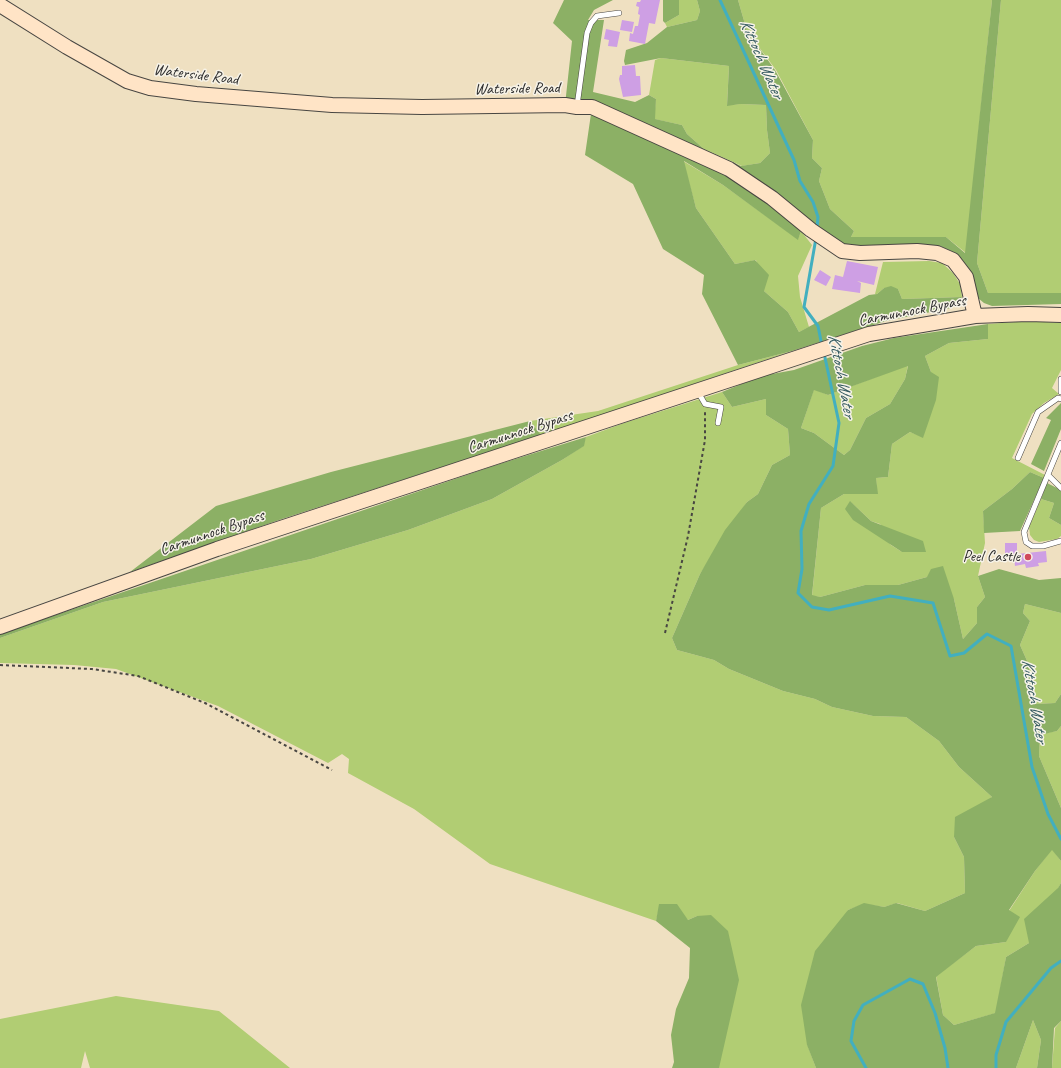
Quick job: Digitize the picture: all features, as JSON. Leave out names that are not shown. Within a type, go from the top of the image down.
[{"type":"main road","name":"Waterside Road","points":[[0,5],[127,82],[150,88],[196,94],[332,105],[422,107],[565,105],[592,107],[729,169],[772,198],[828,243],[842,251],[860,253],[917,251],[936,253],[953,260],[966,277],[975,316]]},
{"type":"main road","name":"Carmunnock Bypass","points":[[0,627],[217,549],[698,392],[869,334],[975,316],[1028,314],[1061,315]]},
{"type":"lane","points":[[577,107],[587,33],[591,23],[597,16],[619,13]]},
{"type":"lane","points":[[1061,379],[1061,392]]},
{"type":"lane","points":[[698,392],[705,404],[721,407],[718,423]]},
{"type":"lane","points":[[1018,458],[1038,412],[1058,398],[1061,399]]},
{"type":"lane","points":[[1061,444],[1024,532],[1026,542],[1032,546],[1043,546],[1061,541]]},
{"type":"lane","points":[[1048,475],[1061,488]]},
{"type":"path","points":[[665,633],[688,536],[705,440],[705,404]]},
{"type":"path","points":[[0,665],[92,669],[138,676],[205,703],[332,770]]},
{"type":"green space","points":[[564,0],[613,0],[594,10],[588,20],[604,20],[593,92],[635,102],[649,95],[656,99],[655,119],[682,125],[687,134],[704,149],[741,166],[760,163],[770,153],[766,105],[740,104],[727,106],[729,66],[661,58],[625,65],[624,61],[626,50],[647,43],[667,27],[697,20],[700,11],[697,0],[738,0],[747,31],[775,70],[813,140],[812,158],[822,168],[819,181],[830,209],[854,231],[851,237],[946,237],[965,253],[992,0],[1001,0],[977,263],[988,293],[1061,293],[1061,304],[992,306],[984,303],[978,298],[973,278],[964,263],[951,251],[940,246],[920,244],[865,246],[844,244],[805,219],[798,240],[723,185],[684,161],[696,208],[735,264],[755,260],[769,275],[764,291],[788,312],[799,332],[869,295],[877,294],[884,288],[891,286],[898,289],[902,299],[962,297],[957,304],[951,308],[886,321],[792,351],[738,365],[702,294],[704,275],[663,249],[633,184],[585,155],[592,107],[565,105],[572,41],[553,23]]},
{"type":"green space","points":[[663,0],[679,0],[679,15],[665,23],[663,21]]},
{"type":"green space","points":[[679,0],[697,0],[700,11],[697,20],[667,27],[665,23],[679,15]]},
{"type":"green space","points":[[738,0],[992,0],[966,253],[946,237],[851,237],[854,231],[830,209],[819,181],[822,168],[812,158],[813,140],[776,70],[747,31]]},
{"type":"green space","points":[[1001,0],[1061,0],[1061,293],[988,293],[977,263]]},
{"type":"green space","points":[[661,58],[729,66],[727,105],[766,105],[770,153],[760,163],[742,166],[704,149],[687,134],[682,125],[654,119],[656,99],[649,95],[655,60]]},
{"type":"green space","points":[[683,161],[723,185],[798,239],[801,231],[812,245],[798,276],[800,297],[809,327],[799,332],[788,312],[764,291],[756,260],[735,264],[696,208]]},
{"type":"green space","points":[[929,261],[942,263],[953,273],[960,284],[962,297],[902,299],[898,289],[884,288],[875,294],[883,262]]},
{"type":"green space","points":[[1030,321],[1061,323],[1061,370],[1052,388],[1059,394],[1044,403],[1032,414],[1012,458],[1045,475],[1044,478],[1030,472],[1012,489],[983,511],[985,543],[978,576],[985,597],[977,607],[977,623],[963,639],[954,599],[927,577],[898,585],[865,585],[820,597],[812,596],[821,508],[844,494],[877,494],[876,478],[888,477],[892,444],[910,432],[923,437],[931,372],[925,356],[949,343],[988,339],[988,324]],"holes":[[[850,501],[871,521],[880,524],[902,552],[891,545]]]},
{"type":"green space","points":[[988,324],[988,339],[949,343],[925,356],[931,372],[939,377],[936,400],[923,438],[910,432],[892,444],[888,477],[876,478],[878,494],[844,494],[821,508],[812,595],[820,597],[865,585],[898,585],[927,577],[931,569],[943,566],[954,599],[963,639],[977,623],[977,607],[985,597],[978,576],[999,569],[1039,580],[1061,578],[1061,613],[1025,604],[1023,613],[1030,621],[1020,645],[1028,663],[1035,704],[1055,703],[1061,694],[1061,726],[1057,731],[1040,735],[1039,756],[1061,808],[1061,861],[1052,850],[1035,871],[1009,910],[1020,917],[1006,942],[976,946],[936,977],[943,1015],[954,1025],[995,1013],[1006,957],[1029,943],[1024,919],[1058,888],[1061,883],[1061,1021],[1054,1028],[1052,1068],[1037,1068],[1041,1040],[1033,1020],[1016,1068],[816,1068],[807,1045],[801,1005],[815,951],[848,910],[864,903],[884,907],[896,903],[925,911],[965,893],[964,857],[954,837],[955,817],[992,797],[959,767],[939,741],[906,717],[873,716],[832,707],[815,699],[783,691],[729,669],[714,660],[677,650],[672,638],[700,574],[725,530],[747,502],[758,494],[772,465],[790,455],[788,429],[766,415],[766,399],[732,407],[722,392],[761,376],[794,370],[862,346],[894,338]],"holes":[[[908,366],[905,379],[890,404],[866,418],[850,450],[844,455],[814,433],[801,428],[814,390],[828,395]]]},
{"type":"green space","points":[[792,351],[541,435],[530,421],[598,411],[738,365]]},
{"type":"green space","points":[[908,365],[905,379],[890,404],[866,418],[850,450],[844,455],[814,433],[801,428],[814,389],[828,395]]},
{"type":"green space","points":[[722,392],[732,407],[766,399],[766,415],[788,429],[790,455],[772,465],[758,494],[747,502],[700,574],[672,638],[677,650],[714,660],[729,669],[783,691],[815,699],[832,707],[873,716],[906,717],[939,741],[959,767],[992,797],[954,837],[964,857],[965,893],[925,911],[897,903],[884,907],[864,904],[848,910],[807,1044],[816,1068],[719,1068],[697,916],[688,920],[660,904],[656,921],[490,864],[414,809],[348,773],[349,759],[342,754],[328,763],[218,706],[116,669],[74,665],[0,663],[0,638],[103,602],[311,559],[408,530],[492,499],[562,460],[583,446],[586,437],[624,423]]},
{"type":"green space","points":[[1061,403],[1061,429],[1044,471],[1031,464],[1051,420],[1046,418]]},
{"type":"green space","points":[[530,421],[541,435],[282,519],[130,572],[216,506],[331,472]]},
{"type":"green space","points":[[586,437],[584,446],[492,499],[408,530],[311,559],[103,602],[0,638],[0,634],[493,466]]},
{"type":"green space","points":[[1030,472],[1044,478],[1020,531],[984,533],[983,511],[1012,489]]},
{"type":"green space","points":[[1047,483],[1061,490],[1061,525],[1049,518],[1054,503],[1041,499]]},
{"type":"green space","points":[[1041,499],[1054,503],[1049,518],[1061,525],[1061,536],[1057,539],[1039,542],[1034,540],[1030,535],[1029,527]]},
{"type":"green space","points":[[850,501],[871,521],[923,541],[926,552],[902,552],[853,520],[845,509]]},
{"type":"green space","points":[[1025,604],[1061,613],[1061,694],[1055,703],[1035,704],[1028,663],[1020,645],[1030,621],[1023,613]]},
{"type":"green space","points":[[1061,726],[1061,808],[1039,756],[1040,734],[1057,731]]},
{"type":"green space","points":[[1052,849],[1061,861],[1061,883],[1029,943],[1006,957],[996,1013],[954,1025],[943,1015],[936,976],[976,946],[1006,942],[1009,911],[1035,871]]},
{"type":"green space","points":[[659,904],[677,904],[688,920],[697,916],[711,915],[728,931],[739,980],[719,1068],[672,1068],[674,1062],[671,1035],[676,1009],[689,978],[690,948],[656,921]]},
{"type":"green space","points":[[116,996],[219,1011],[290,1068],[90,1068],[85,1051],[81,1068],[0,1068],[0,1019]]},
{"type":"green space","points":[[1033,1020],[1041,1040],[1037,1068],[1016,1068]]},
{"type":"green space","points":[[1061,1021],[1061,1068],[1052,1068],[1055,1028]]},
{"type":"building","points":[[641,0],[660,0],[655,24],[649,23],[645,44],[629,41],[630,33],[633,34],[635,26],[638,26],[640,15],[638,14],[639,7],[636,6],[637,2],[640,2]]},
{"type":"building","points":[[622,20],[634,22],[632,32],[620,30]]},
{"type":"building","points":[[606,29],[620,32],[617,47],[608,46],[609,40],[604,39]]},
{"type":"building","points":[[635,65],[636,76],[640,76],[641,95],[623,97],[619,79],[620,75],[622,75],[622,66]]},
{"type":"building","points":[[847,261],[878,267],[874,285],[857,281],[861,283],[860,293],[832,289],[835,275],[843,277]]},
{"type":"building","points":[[820,270],[831,277],[826,286],[814,280]]},
{"type":"building","name":"Peel Castle","points":[[1005,543],[1017,543],[1017,554],[1046,551],[1047,562],[1038,563],[1039,566],[1026,568],[1025,564],[1015,566],[1014,559],[1009,559],[1009,553],[1005,553]]},
{"type":"waterway","name":"Kittoch Water","points":[[720,0],[794,160],[800,181],[813,202],[818,217],[817,228]]},
{"type":"waterway","name":"Kittoch Water","points":[[816,238],[804,307],[818,326],[822,346]]},
{"type":"waterway","name":"Kittoch Water","points":[[824,353],[839,423],[833,466],[809,504],[801,531],[802,569],[798,593],[812,607],[829,610],[890,596],[933,603],[950,656],[964,653],[987,634],[1011,646],[1032,767],[1048,814],[1061,839]]},
{"type":"waterway","name":"Kittoch Water","points":[[996,1068],[996,1055],[1006,1022],[1051,968],[1061,961]]},
{"type":"waterway","name":"Kittoch Water","points":[[866,1068],[851,1041],[854,1021],[863,1005],[910,979],[923,984],[935,1013],[945,1048],[948,1068]]},
{"type":"place","name":"Peel Castle","points":[[1028,557]]}]
